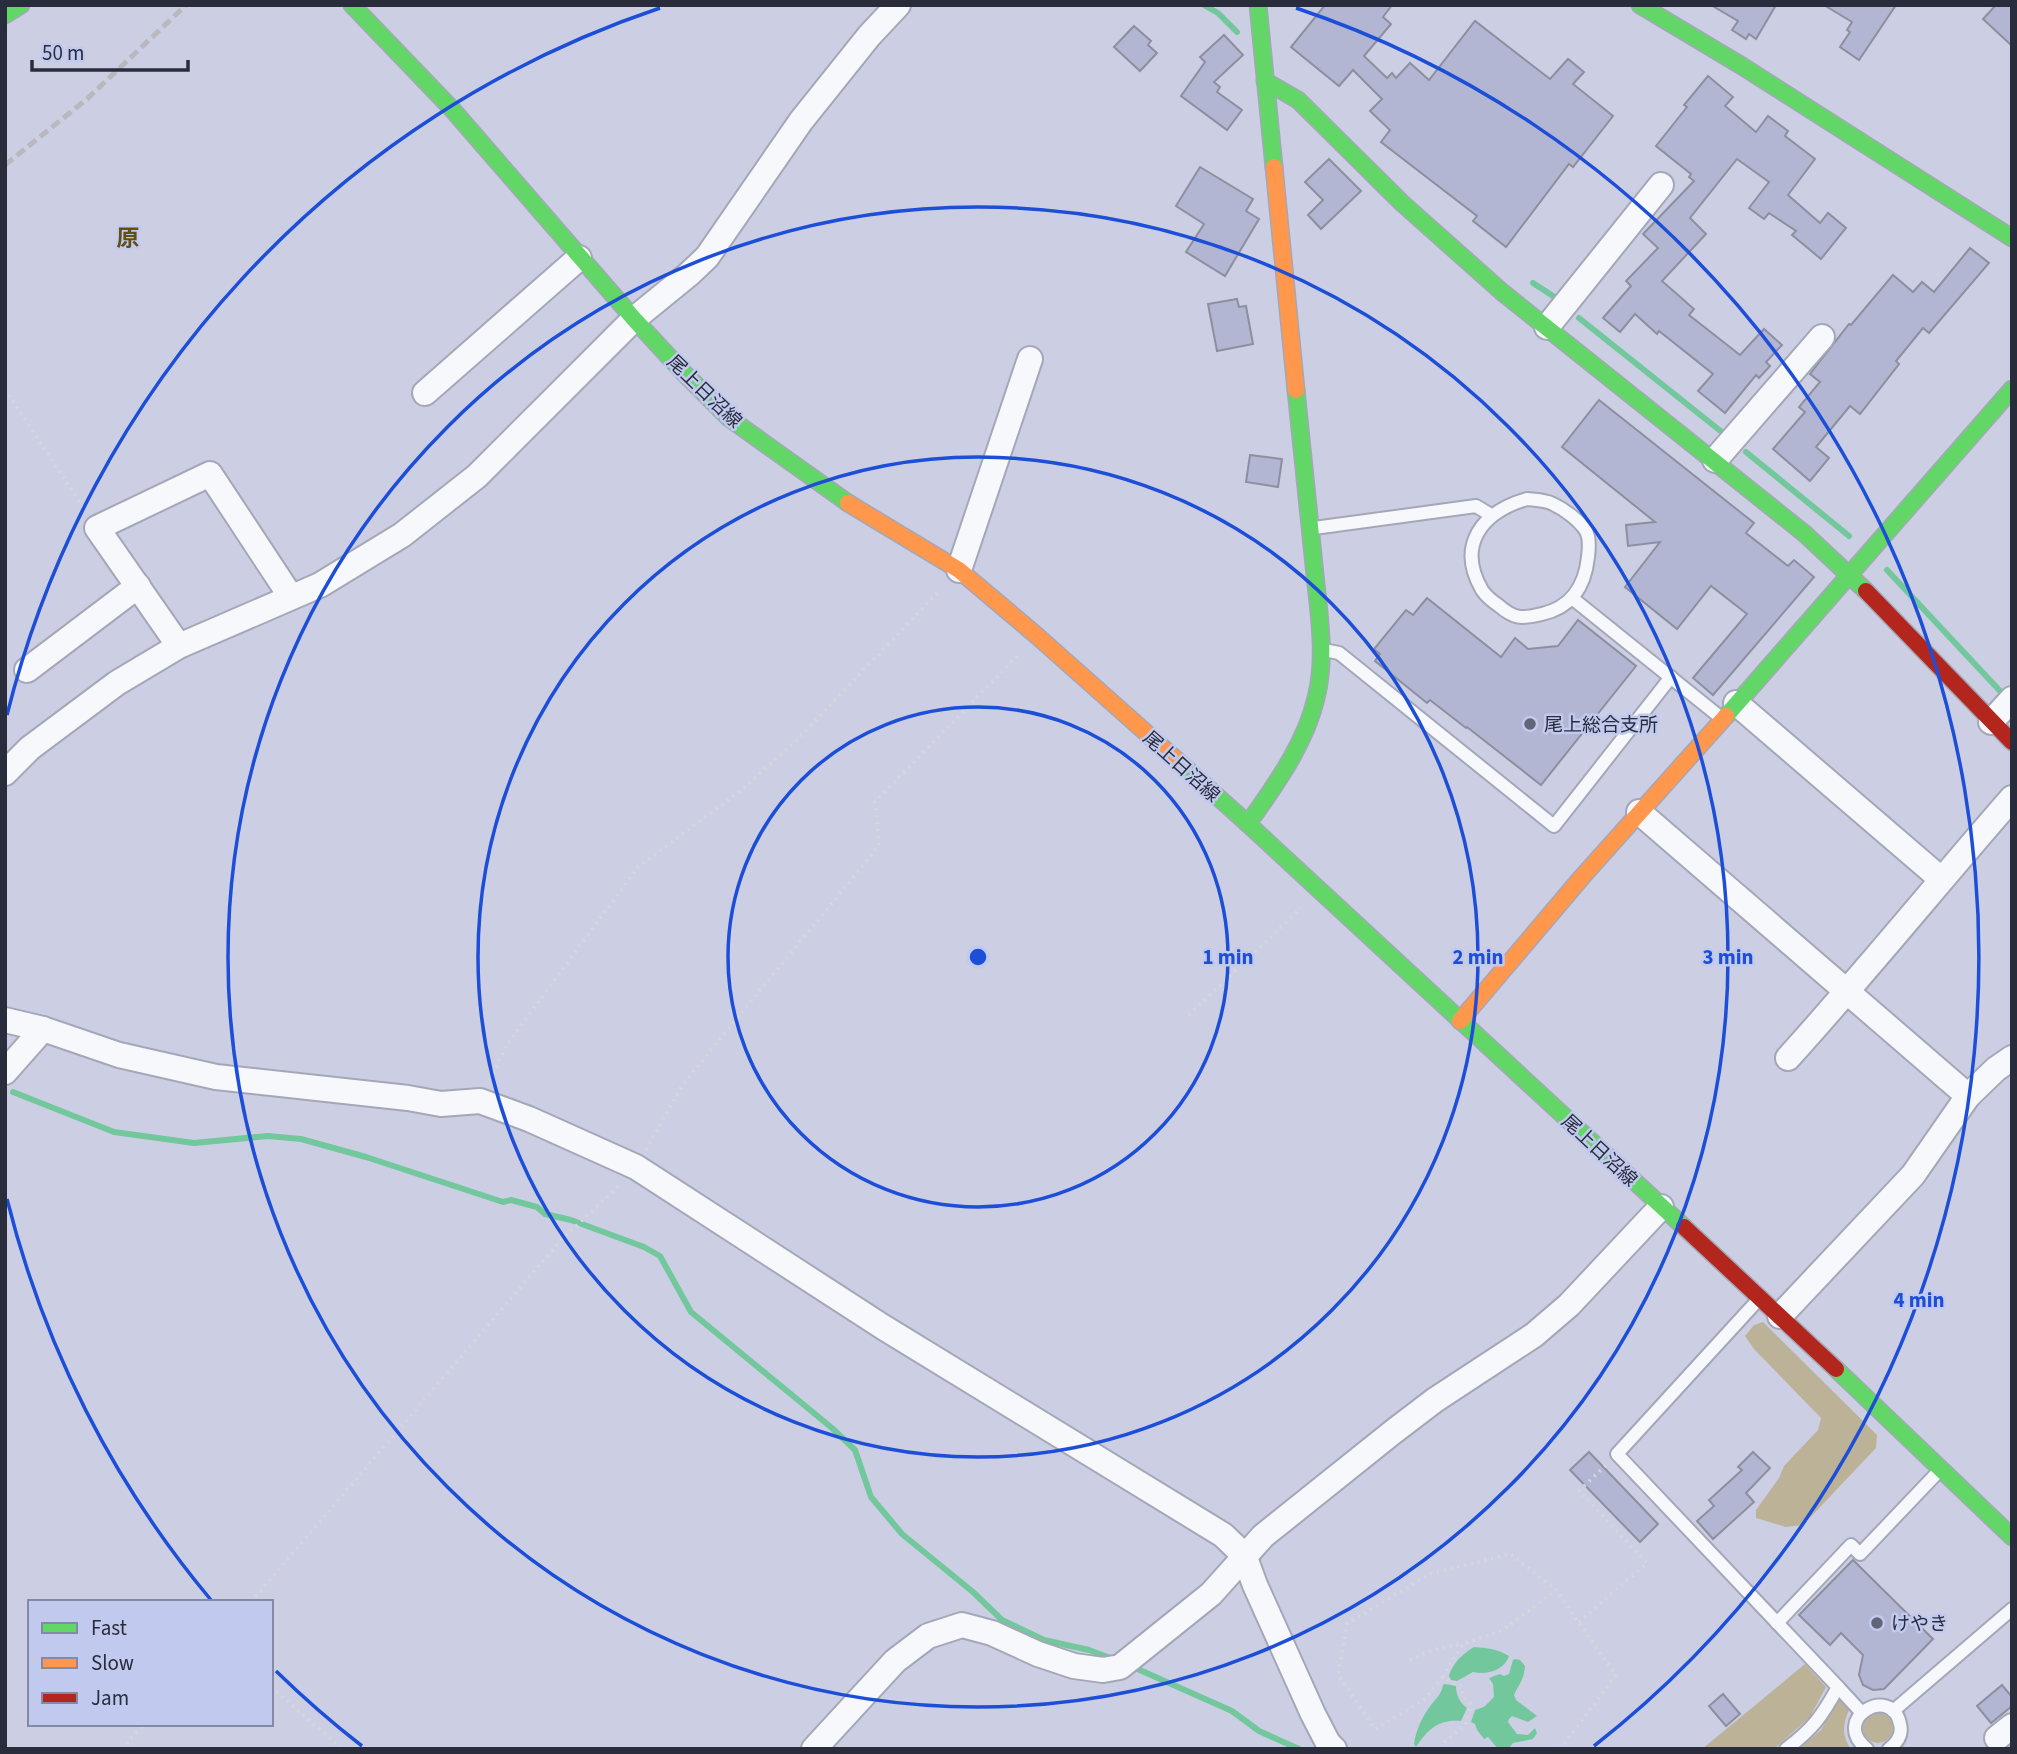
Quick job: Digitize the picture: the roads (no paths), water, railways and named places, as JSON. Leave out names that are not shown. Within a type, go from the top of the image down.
[{"type":"street","points":[[5,15],[21,5]]},
{"type":"street","name":"尾上日沼線","points":[[352,5],[451,108],[579,258],[729,418],[832,493],[959,570],[1036,635],[1248,824],[1780,1316],[2012,1537]]},
{"type":"street","points":[[5,773],[30,748],[117,683],[179,646],[320,585],[402,535],[477,476],[634,319],[707,257],[801,121],[869,36],[898,5]]},
{"type":"street","points":[[1248,824],[1281,775],[1314,707],[1320,679],[1310,528],[1258,5]]},
{"type":"street","points":[[1640,5],[1742,66],[2012,238]]},
{"type":"street","points":[[1265,81],[1298,100],[1354,157],[1502,292],[1805,534],[1849,574],[2012,742]]},
{"type":"street","points":[[1547,327],[1661,185]]},
{"type":"street","points":[[425,393],[579,258]]},
{"type":"street","points":[[1715,460],[1822,337]]},
{"type":"street","points":[[959,570],[1030,359]]},
{"type":"street","points":[[1460,1021],[1582,877],[2012,389]]},
{"type":"street","points":[[179,646],[97,528],[210,474],[292,597]]},
{"type":"street","points":[[27,670],[138,586]]},
{"type":"street","points":[[1991,722],[2012,699]]},
{"type":"street","points":[[1730,711],[1941,879]]},
{"type":"street","points":[[1788,1058],[1847,993],[2012,798]]},
{"type":"street","points":[[1639,812],[1968,1096]]},
{"type":"street","points":[[5,1020],[43,1029],[119,1055],[216,1077],[441,1104],[480,1101],[566,1135],[636,1167],[872,1320],[1223,1535],[1244,1555],[1313,1714],[1334,1749]]},
{"type":"street","points":[[5,1072],[43,1029]]},
{"type":"street","points":[[1780,1316],[1913,1175],[1968,1096],[1996,1069],[2012,1058]]},
{"type":"street","points":[[814,1749],[895,1661],[928,1636],[962,1625],[992,1633],[1038,1654],[1074,1666],[1103,1670],[1120,1667],[1211,1594],[1263,1536],[1435,1400],[1534,1335],[1569,1305],[1661,1207]]},
{"type":"lane","points":[[1527,499],[1551,503],[1566,511],[1586,531],[1589,548],[1586,576],[1573,598],[1552,612],[1523,619],[1508,614],[1484,593],[1473,571],[1470,552],[1490,516],[1509,504],[1527,499]]},
{"type":"lane","points":[[1310,528],[1476,506],[1490,516]]},
{"type":"lane","points":[[1573,598],[1671,677],[1730,711]]},
{"type":"lane","points":[[1320,649],[1339,653],[1554,826],[1671,677]]},
{"type":"lane","points":[[1760,1298],[1617,1454],[1862,1713]]},
{"type":"lane","points":[[1777,1623],[1851,1545],[1860,1554],[1940,1470]]},
{"type":"lane","points":[[1893,1711],[2012,1609]]},
{"type":"lane","points":[[1786,1749],[1819,1720],[1838,1687]]},
{"type":"lane","points":[[1867,1749],[1861,1745],[1855,1731],[1856,1723],[1862,1713],[1878,1706],[1893,1711],[1900,1724],[1899,1738],[1894,1747]]},
{"type":"waterway","points":[[1204,5],[1218,13],[1237,32]]},
{"type":"waterway","points":[[1533,283],[1553,296]]},
{"type":"waterway","points":[[1579,318],[1723,433]]},
{"type":"waterway","points":[[1746,452],[1849,536]]},
{"type":"waterway","points":[[1887,570],[2000,691]]},
{"type":"waterway","points":[[13,1092],[114,1132],[194,1143],[268,1136],[301,1139],[366,1157],[503,1202],[511,1200],[537,1207],[545,1214],[571,1220],[644,1247],[660,1256],[691,1312],[855,1450],[871,1497],[902,1534],[973,1592],[1002,1620],[1044,1640],[1089,1650],[1113,1659]]},
{"type":"waterway","points":[[1133,1667],[1232,1711],[1259,1731],[1299,1749]]},
{"type":"railway","points":[[5,165],[87,99],[186,5]]},
{"type":"place","name":"尾上総合支所","points":[[1530,724]]},
{"type":"place","name":"けやき","points":[[1877,1623]]},
{"type":"district","name":"原","points":[[128,238]]}]
